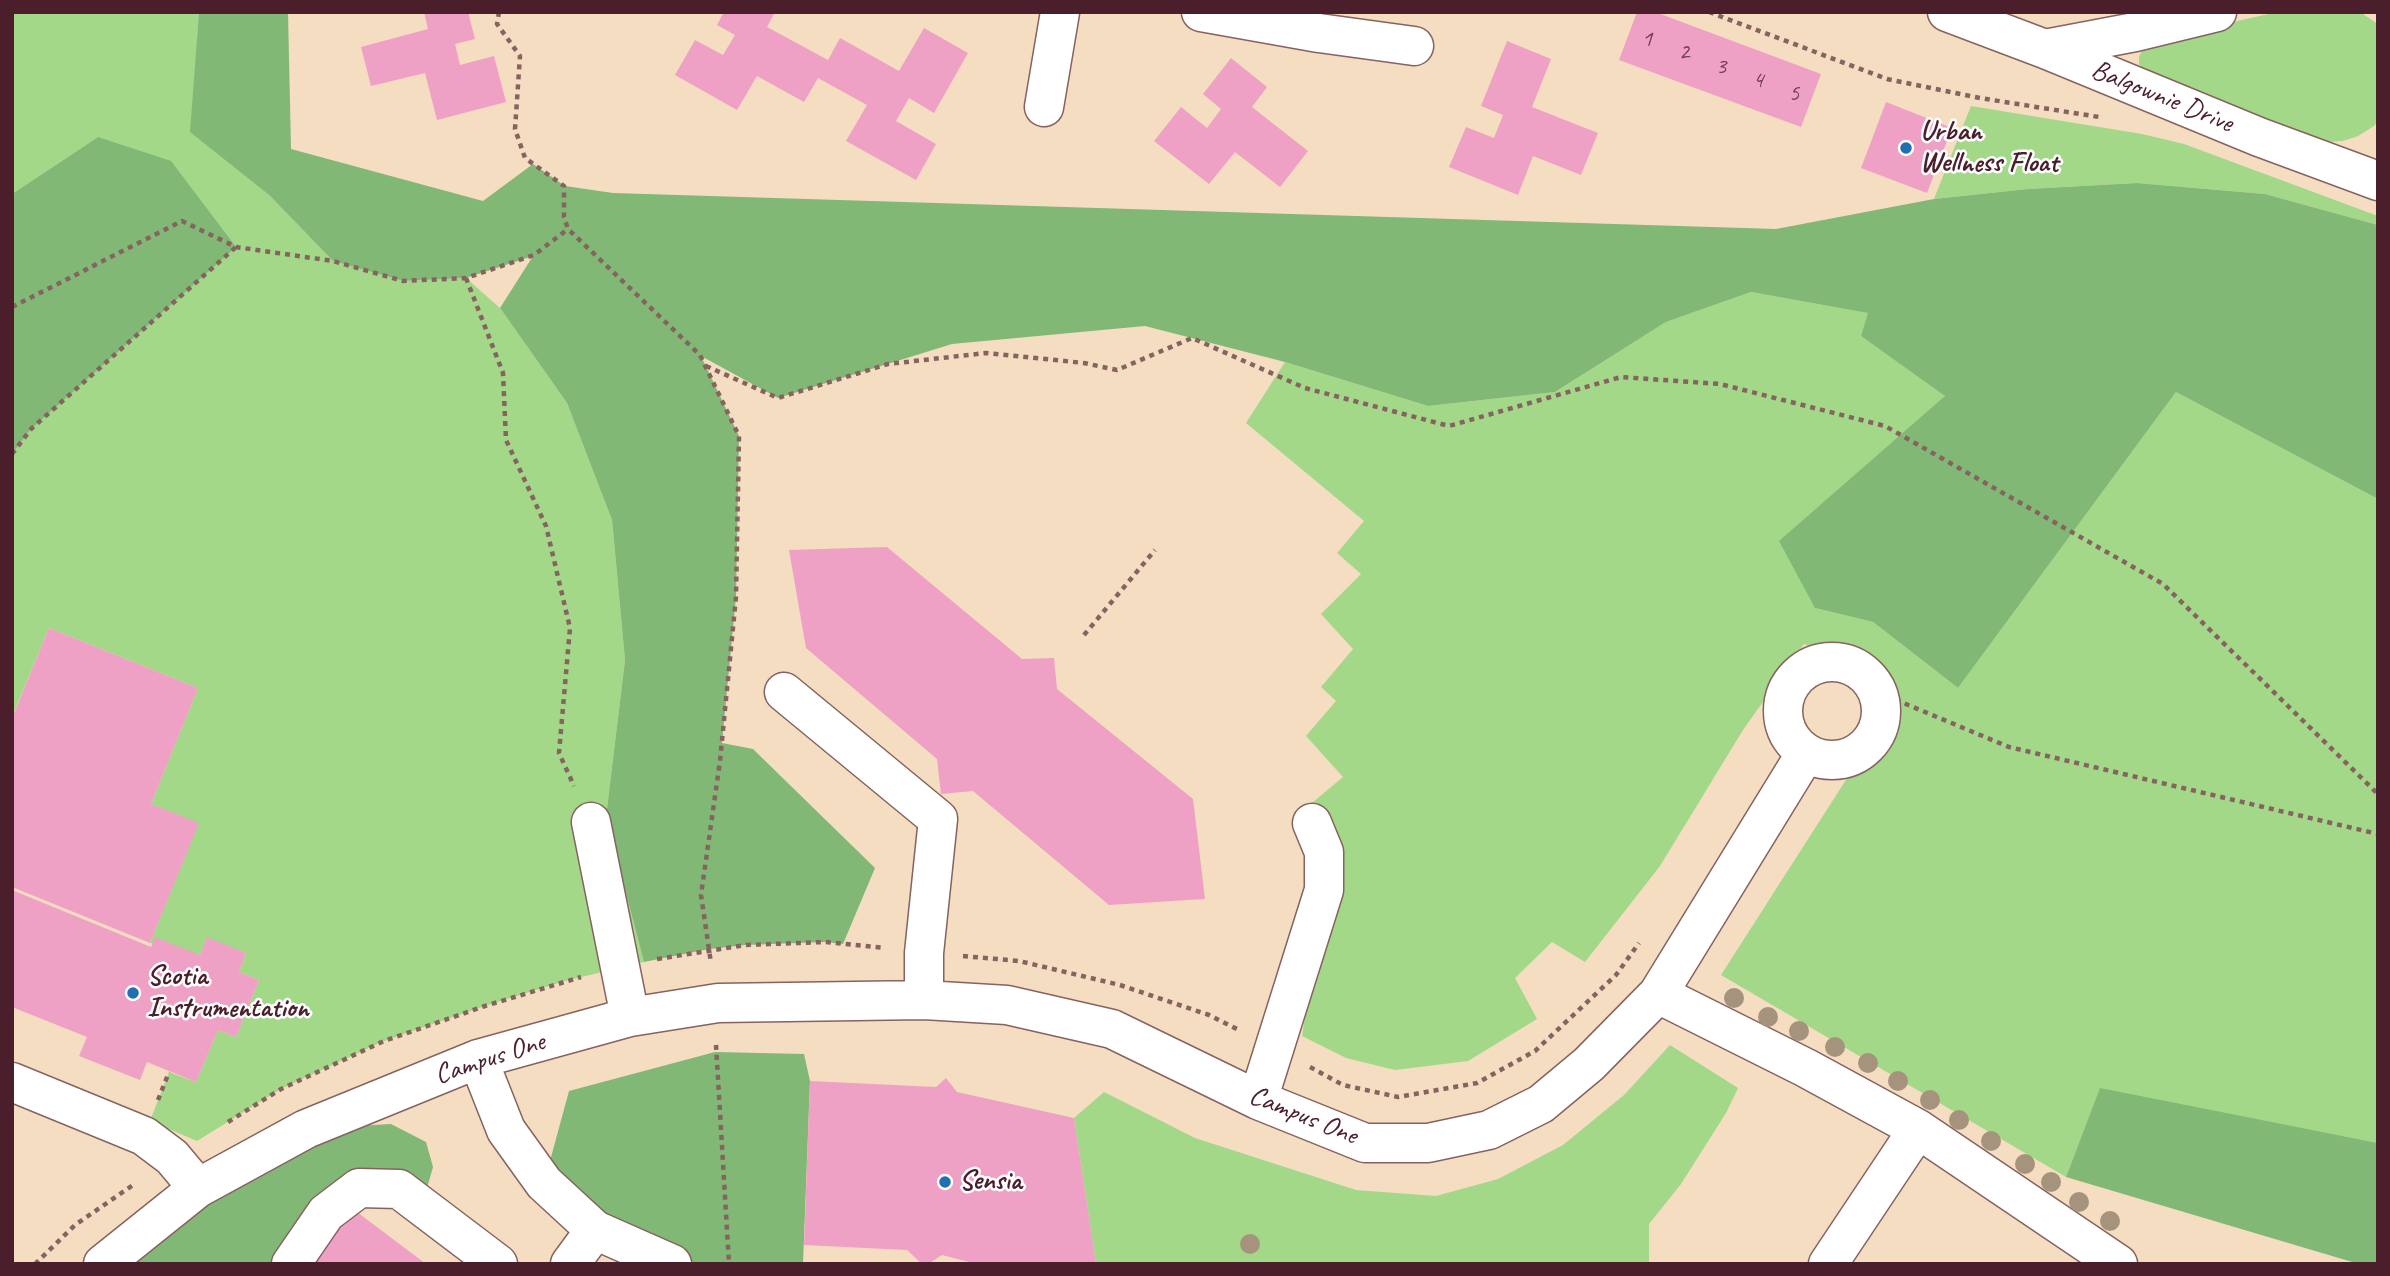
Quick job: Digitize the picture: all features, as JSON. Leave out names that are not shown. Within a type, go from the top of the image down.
[{"type":"street","points":[[1044,107],[1060,12]]},
{"type":"street","points":[[1201,12],[1323,23],[1414,46]]},
{"type":"street","name":"Balgownie Drive","points":[[1947,12],[2045,49],[2259,137],[2378,181]]},
{"type":"street","points":[[2045,49],[2135,32],[2217,12]]},
{"type":"street","points":[[1828,662],[1843,663],[1857,669],[1869,679],[1877,692],[1881,707],[1880,722],[1874,737],[1864,748],[1851,756],[1836,760],[1806,753],[1794,743],[1786,730],[1784,699],[1790,685],[1800,673],[1828,662]]},
{"type":"street","points":[[783,692],[938,819],[924,953],[924,1000]]},
{"type":"street","name":"Campus One","points":[[103,1264],[198,1188],[306,1129],[478,1059],[630,1017],[718,1003],[924,1000],[1007,1005],[1112,1029],[1258,1100],[1366,1143],[1428,1143],[1489,1129],[1541,1104],[1589,1064],[1658,995],[1806,753]]},
{"type":"street","points":[[591,822],[630,1017]]},
{"type":"street","points":[[1258,1100],[1324,890],[1324,852],[1312,823]]},
{"type":"street","points":[[1658,995],[1806,1068],[1918,1129],[2118,1264]]},
{"type":"street","points":[[478,1059],[506,1129],[544,1183],[595,1230],[672,1264]]},
{"type":"street","points":[[12,1082],[144,1136],[173,1157],[198,1188]]},
{"type":"street","points":[[1828,1264],[1918,1129]]},
{"type":"street","points":[[291,1264],[326,1213],[359,1188],[399,1189],[498,1264]]},
{"type":"street","points":[[570,1264],[595,1230]]},
{"type":"path","points":[[499,12],[497,24],[520,56],[515,129],[525,158],[565,186],[564,217],[569,229],[700,355],[739,436],[736,597],[720,761],[701,895],[718,1003],[715,1052],[729,1264]]},
{"type":"path","points":[[1709,12],[1887,79],[1980,98],[2108,118]]},
{"type":"path","points":[[12,307],[182,220],[236,247],[332,261],[403,281],[466,278],[534,255],[569,229]]},
{"type":"path","points":[[12,454],[31,429],[236,247]]},
{"type":"path","points":[[466,278],[503,373],[506,440],[547,526],[570,628],[559,752],[591,822]]},
{"type":"path","points":[[706,366],[778,398],[888,364],[986,353],[1084,363],[1117,370],[1192,338],[1305,388],[1450,426],[1621,377],[1720,384],[1873,422],[1885,426],[2163,584],[2378,794]]},
{"type":"path","points":[[1084,635],[1155,550]]},
{"type":"path","points":[[1877,692],[2009,747],[2378,834]]},
{"type":"green space","points":[[12,12],[199,12],[191,132],[269,195],[333,261],[403,281],[466,278],[500,308],[567,403],[612,520],[625,660],[606,817],[644,962],[565,981],[384,1041],[281,1089],[197,1141],[150,1121],[169,1072],[196,1082],[218,1030],[236,1037],[259,980],[239,972],[246,953],[207,938],[200,955],[150,943],[198,824],[151,804],[198,688],[49,628],[12,717],[12,454],[31,429],[98,137],[12,194]]},
{"type":"green space","points":[[199,12],[288,12],[291,149],[483,201],[533,164],[565,186],[613,193],[1776,229],[1934,199],[2028,189],[2137,183],[2265,194],[2378,225],[2378,499],[2176,392],[1958,688],[1873,622],[1815,608],[1779,541],[1945,396],[1861,336],[1868,313],[1751,292],[1666,322],[1555,392],[1428,406],[1285,362],[1145,326],[952,344],[778,398],[701,356],[739,436],[736,597],[722,743],[753,749],[875,868],[843,944],[825,942],[746,945],[709,949],[644,962],[606,817],[625,660],[612,520],[567,403],[500,308],[533,256],[466,278],[403,281],[333,261],[269,195],[190,132]]},
{"type":"green space","points":[[2278,12],[2360,12],[2375,22],[2378,26],[2378,121],[2374,126],[2343,141],[2322,142],[2143,70],[2139,64],[2143,48],[2169,36]]},
{"type":"green space","points":[[1971,106],[2142,134],[2184,144],[2378,216],[2378,225],[2265,194],[2137,183],[2028,189],[1934,199]]},
{"type":"green space","points":[[98,137],[171,161],[236,247],[31,429],[12,454],[12,194]]},
{"type":"green space","points":[[1751,292],[1869,313],[1861,336],[1945,395],[1815,608],[1873,622],[1958,688],[2176,392],[2378,499],[2378,1143],[2100,1089],[2066,1177],[1721,975],[1874,736],[1877,691],[1857,669],[1804,644],[1743,730],[1660,866],[1585,962],[1552,942],[1515,978],[1537,1019],[1468,1061],[1395,1070],[1346,1058],[1302,1036],[1324,890],[1300,813],[1343,777],[1306,736],[1336,701],[1321,687],[1353,649],[1321,614],[1361,574],[1337,553],[1364,521],[1246,423],[1285,362],[1428,406],[1555,392],[1666,322]]},
{"type":"green space","points":[[1670,1045],[1738,1088],[1726,1113],[1681,1184],[1649,1224],[1649,1264],[1096,1264],[1074,1118],[1104,1092],[1195,1138],[1356,1190],[1436,1196],[1498,1179],[1563,1145],[1624,1095]]},
{"type":"green space","points":[[715,1052],[804,1054],[810,1081],[803,1264],[672,1264],[544,1183],[569,1091]]},
{"type":"green space","points":[[2100,1088],[2378,1143],[2378,1264],[2359,1264],[2066,1177]]},
{"type":"green space","points":[[391,1124],[426,1142],[433,1167],[427,1188],[352,1203],[271,1264],[103,1264],[306,1129]]},
{"type":"building","points":[[424,12],[468,12],[475,39],[455,44],[460,65],[494,56],[506,102],[437,120],[425,73],[371,86],[361,47],[428,29]]},
{"type":"building","points":[[724,12],[775,12],[767,27],[828,60],[840,38],[899,71],[924,28],[968,53],[934,113],[909,98],[896,121],[936,144],[916,180],[846,141],[867,105],[818,78],[804,102],[757,76],[737,110],[675,75],[695,40],[723,55],[735,35],[717,25]]},
{"type":"building","points":[[1637,12],[1655,12],[1821,74],[1801,127],[1619,60]]},
{"type":"building","points":[[1507,41],[1551,59],[1532,107],[1598,133],[1581,175],[1533,156],[1518,195],[1449,167],[1466,127],[1494,138],[1503,115],[1481,106]]},
{"type":"building","points":[[1231,58],[1267,87],[1252,107],[1308,151],[1280,187],[1235,152],[1209,184],[1154,141],[1181,107],[1207,128],[1221,109],[1203,94]]},
{"type":"building","name":"Urban Wellness Float","points":[[1886,102],[1952,128],[1927,193],[1861,168]]},
{"type":"building","points":[[887,547],[1022,659],[1054,658],[1057,689],[1193,799],[1205,899],[1109,905],[973,791],[941,794],[937,759],[806,648],[789,550]]},
{"type":"building","points":[[49,628],[198,688],[151,804],[199,823],[150,943],[12,887],[12,718]]},
{"type":"building","name":"Scotia Instrumentation","points":[[12,890],[151,947],[155,937],[200,955],[207,937],[246,953],[239,972],[259,980],[236,1037],[218,1030],[196,1082],[147,1062],[140,1080],[79,1056],[87,1037],[12,1007]]},
{"type":"building","name":"Sensia","points":[[946,1078],[957,1092],[1074,1118],[1096,1264],[977,1264],[942,1255],[928,1264],[922,1264],[907,1250],[804,1245],[810,1081],[936,1087]]},
{"type":"building","points":[[353,1209],[426,1264],[312,1264]]},
{"type":"place","name":"Urban Wellness Float","points":[[1906,148]]},
{"type":"place","name":"Scotia Instrumentation","points":[[133,993]]},
{"type":"place","name":"Sensia","points":[[945,1182]]}]
